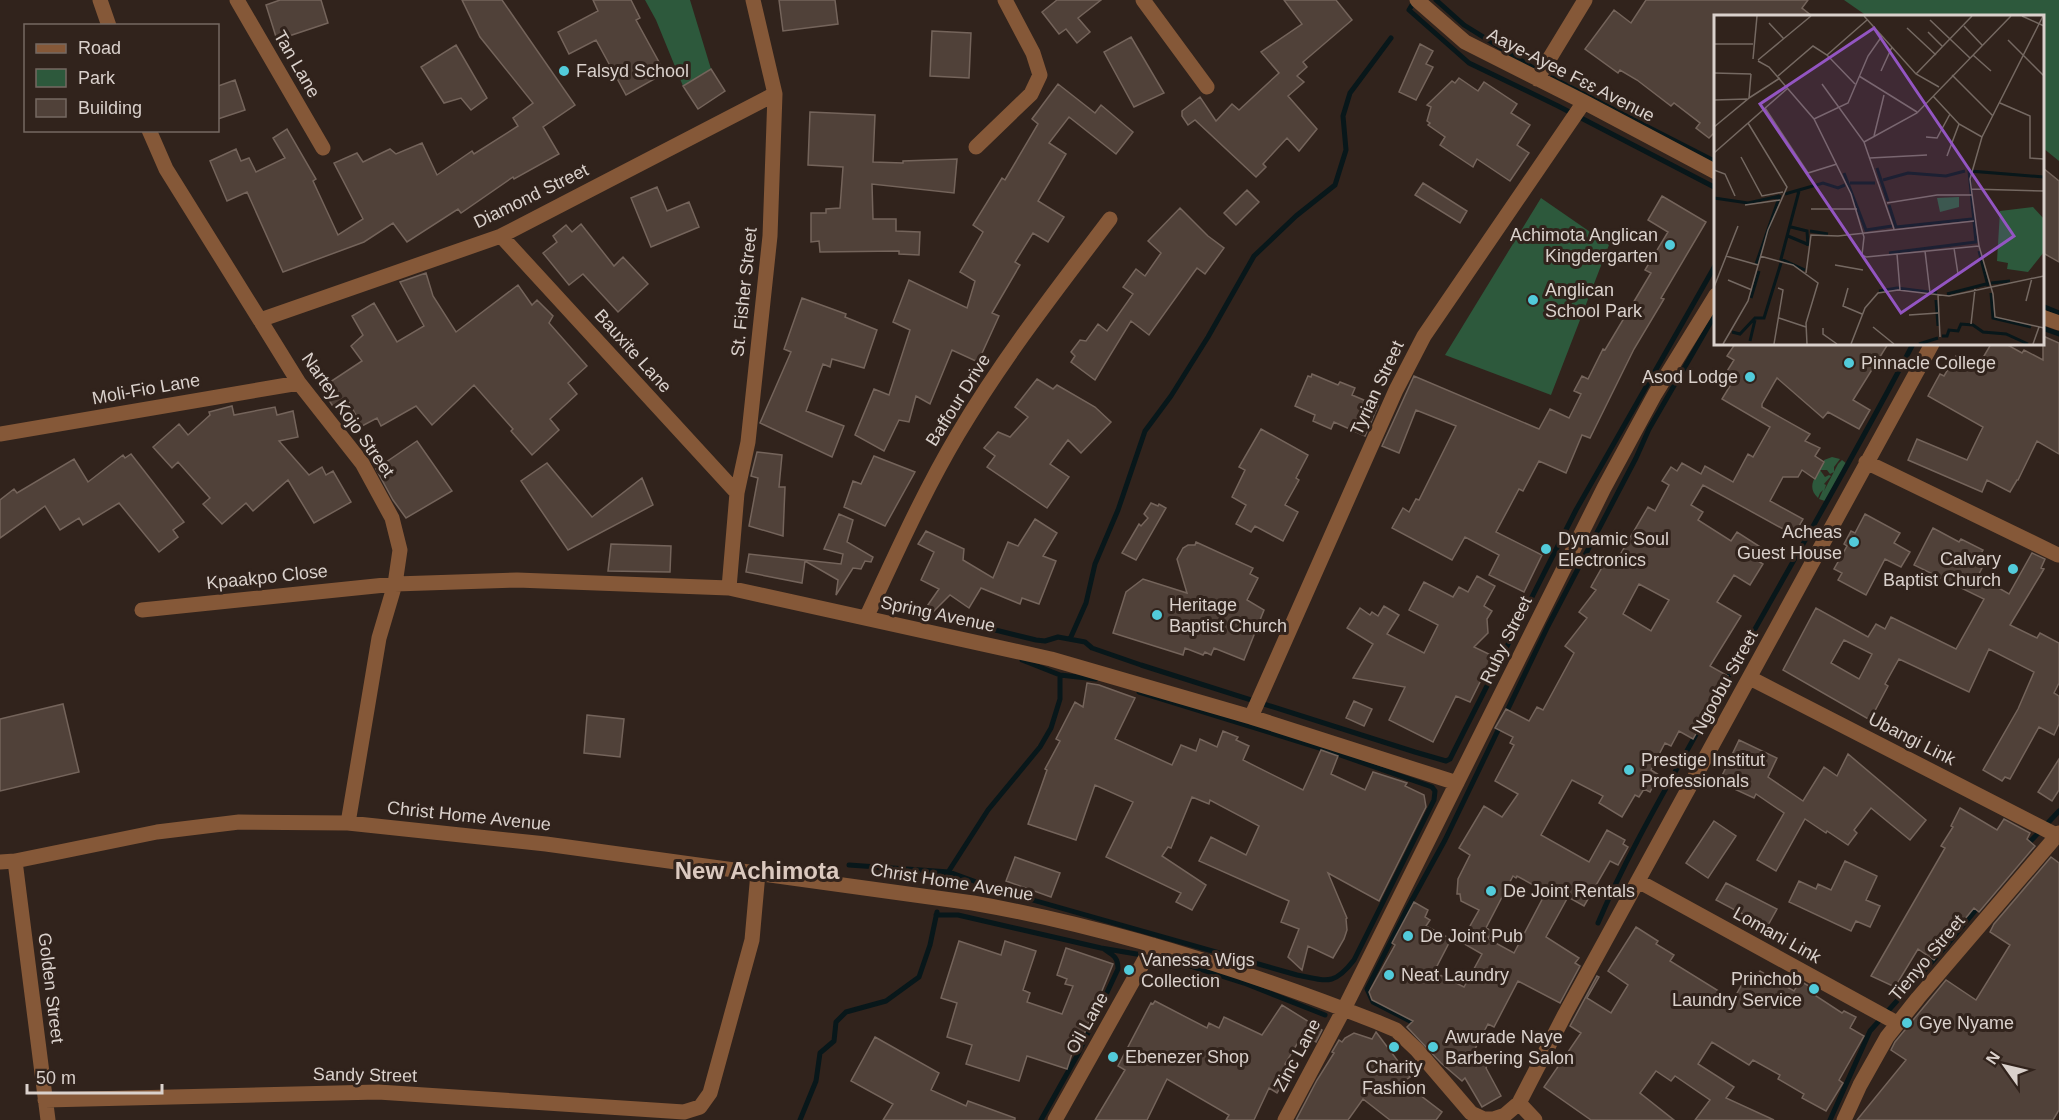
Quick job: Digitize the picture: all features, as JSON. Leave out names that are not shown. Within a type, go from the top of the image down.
[{"type":"street","points":[[100,0],[108,24]]},
{"type":"street","name":"Tan Lane","points":[[237,0],[323,148]]},
{"type":"street","name":"St. Fisher Street","points":[[729,588],[737,493],[748,442],[770,237],[776,94],[753,0]]},
{"type":"street","points":[[976,147],[1031,94],[1040,75],[1034,53],[1005,0]]},
{"type":"street","points":[[1143,0],[1207,87]]},
{"type":"street","name":"Aaye-Ayee Fɛɛ Avenue","points":[[1417,0],[1465,42],[1714,171]]},
{"type":"street","points":[[1537,79],[1585,0]]},
{"type":"street","name":"Diamond Street","points":[[260,320],[501,236],[776,94]]},
{"type":"street","name":"Tyrian Street","points":[[1251,717],[1392,401],[1424,336],[1584,102]]},
{"type":"street","name":"Nartey Kojo Street","points":[[150,132],[166,168],[299,383],[362,463],[392,518],[400,550],[395,584],[379,638],[348,823]]},
{"type":"street","name":"Baffour Drive","points":[[866,618],[903,537],[958,434],[1027,327],[1110,219]]},
{"type":"street","name":"Bauxite Lane","points":[[501,236],[737,493]]},
{"type":"street","name":"Ruby Street","points":[[1344,1009],[1604,488],[1655,394],[1714,298]]},
{"type":"street","points":[[2044,316],[2059,322]]},
{"type":"street","name":"Ngoobu Street","points":[[1519,1103],[1638,880],[1931,345]]},
{"type":"street","name":"Moli-Fio Lane","points":[[0,434],[299,383]]},
{"type":"street","points":[[1866,462],[2058,555]]},
{"type":"street","name":"Spring Avenue","points":[[395,584],[517,580],[729,588],[1051,659],[1251,717],[1457,783]]},
{"type":"street","name":"Kpaakpo Close","points":[[142,609],[395,584]]},
{"type":"street","name":"Ubangi Link","points":[[1750,678],[2058,834]]},
{"type":"street","name":"Christ Home Avenue","points":[[8,862],[157,832],[239,822],[348,823],[546,844],[1012,909],[1199,958],[1344,1009],[1396,1030],[1417,1050],[1471,1113],[1484,1119],[1505,1115],[1519,1103]]},
{"type":"street","name":"Tienyo Street","points":[[1844,1120],[1887,1037],[2058,834]]},
{"type":"street","name":"Golden Street","points":[[8,862],[48,1120]]},
{"type":"street","name":"Sandy Street","points":[[45,1101],[378,1092],[684,1112],[700,1107],[710,1093],[752,940],[758,873]]},
{"type":"street","name":"Lomani Link","points":[[1638,880],[1898,1023]]},
{"type":"street","name":"Oil Lane","points":[[1055,1120],[1153,945]]},
{"type":"street","name":"Zinc Lane","points":[[1285,1120],[1344,1009]]},
{"type":"street","points":[[1519,1103],[1535,1120]]},
{"type":"green space","points":[[645,0],[690,0],[711,69],[683,86],[656,20]]},
{"type":"green space","points":[[1844,0],[2059,0],[2059,161],[2044,149],[2044,15],[1866,15]]},
{"type":"green space","name":"Anglican School Park","points":[[1541,198],[1609,245],[1551,395],[1445,355]]},
{"type":"green space","points":[[1832,457],[1840,459],[1834,467],[1834,472],[1842,460],[1847,464],[1825,501],[1819,499],[1823,490],[1818,498],[1814,494],[1812,485],[1824,460]],"holes":[[[1820,470],[1827,470],[1830,474],[1834,472],[1824,491],[1826,485],[1824,484],[1831,476],[1825,477]]]},
{"type":"building","points":[[280,0],[321,0],[328,23],[277,40],[266,5]]},
{"type":"building","points":[[462,0],[502,0],[575,105],[543,127],[559,154],[514,179],[513,177],[461,213],[458,209],[407,242],[393,223],[364,242],[283,272],[247,192],[227,201],[210,161],[236,149],[241,161],[249,158],[256,172],[285,158],[273,138],[287,129],[316,179],[313,181],[338,235],[363,219],[334,163],[357,153],[363,162],[390,149],[396,154],[422,143],[437,175],[472,151],[474,154],[518,126],[513,118],[533,103],[480,37]]},
{"type":"building","points":[[593,0],[631,0],[640,18],[636,20],[665,73],[626,95],[596,40],[569,54],[558,32],[598,11]]},
{"type":"building","points":[[779,0],[835,0],[838,24],[783,31]]},
{"type":"building","points":[[1057,0],[1101,0],[1078,18],[1090,32],[1077,43],[1066,29],[1059,34],[1042,12]]},
{"type":"building","points":[[1284,0],[1336,0],[1352,20],[1303,62],[1307,67],[1297,76],[1304,82],[1288,96],[1317,129],[1299,151],[1287,138],[1263,164],[1266,167],[1256,177],[1195,120],[1188,125],[1182,116],[1182,111],[1200,97],[1216,121],[1232,104],[1239,110],[1279,73],[1261,52],[1302,24]]},
{"type":"building","points":[[1646,0],[1808,0],[1802,8],[1811,15],[1714,15],[1714,133],[1709,138],[1696,128],[1700,123],[1674,103],[1671,106],[1637,80],[1620,70],[1618,73],[1585,49],[1614,10],[1631,23]]},
{"type":"building","points":[[932,31],[971,33],[969,78],[930,76]]},
{"type":"building","points":[[1131,37],[1164,93],[1134,107],[1104,52]]},
{"type":"building","points":[[1420,44],[1433,51],[1426,64],[1433,67],[1416,100],[1399,92]]},
{"type":"building","points":[[456,45],[487,98],[471,110],[461,98],[444,103],[421,67]]},
{"type":"building","points":[[711,69],[725,91],[698,109],[683,86]]},
{"type":"building","points":[[1459,78],[1478,91],[1484,82],[1517,104],[1511,113],[1530,125],[1517,145],[1529,153],[1510,181],[1477,159],[1473,167],[1440,145],[1445,137],[1428,125],[1431,107],[1427,105],[1452,81],[1455,83]]},
{"type":"building","points":[[235,80],[245,110],[219,119],[219,86]]},
{"type":"building","points":[[1058,84],[1095,113],[1101,105],[1133,132],[1116,154],[1069,117],[1049,143],[1066,154],[1038,201],[1064,217],[1048,242],[1033,233],[1015,262],[1020,265],[992,313],[999,316],[978,362],[952,350],[930,404],[916,396],[909,422],[899,420],[884,451],[855,435],[874,389],[889,395],[910,330],[893,322],[909,280],[967,308],[975,281],[960,272],[983,232],[973,225],[1002,178],[1005,180],[1038,124],[1032,119]]},
{"type":"building","points":[[810,112],[875,115],[873,162],[903,163],[903,161],[957,159],[954,193],[872,184],[873,219],[896,219],[896,231],[920,232],[919,255],[899,254],[899,251],[820,252],[819,241],[811,242],[811,213],[826,213],[826,209],[840,208],[843,167],[808,165]]},
{"type":"building","points":[[2044,169],[2059,181],[2059,262],[2044,254]]},
{"type":"building","points":[[1423,183],[1467,211],[1460,223],[1415,195]]},
{"type":"building","points":[[657,187],[667,211],[689,202],[699,227],[651,247],[631,198]]},
{"type":"building","points":[[1247,190],[1259,202],[1236,225],[1224,213]]},
{"type":"building","points":[[1662,196],[1706,222],[1661,298],[1664,299],[1634,349],[1590,438],[1582,435],[1566,473],[1539,461],[1523,491],[1519,489],[1496,532],[1542,555],[1524,592],[1489,575],[1499,555],[1465,537],[1452,560],[1392,528],[1403,508],[1409,512],[1416,499],[1419,500],[1456,426],[1416,410],[1399,453],[1382,446],[1414,376],[1539,429],[1550,409],[1569,418],[1581,394],[1574,391],[1582,376],[1588,379],[1603,349],[1605,350],[1651,273],[1645,270],[1668,232],[1648,220]]},
{"type":"building","points":[[1180,208],[1208,236],[1224,248],[1205,274],[1197,268],[1149,335],[1131,321],[1095,380],[1071,362],[1075,356],[1071,352],[1080,340],[1086,341],[1098,324],[1107,331],[1133,294],[1123,287],[1136,269],[1145,276],[1161,253],[1148,241]]},
{"type":"building","points":[[581,224],[614,266],[623,257],[648,284],[618,312],[583,274],[569,285],[543,253],[557,242],[553,236],[566,225],[572,232]]},
{"type":"building","points":[[426,273],[433,296],[456,332],[518,285],[532,305],[537,300],[553,316],[549,323],[587,366],[568,383],[577,394],[550,419],[559,430],[532,455],[511,431],[513,429],[474,385],[432,425],[416,406],[381,426],[377,418],[362,426],[347,399],[334,408],[321,388],[362,361],[351,346],[363,335],[352,316],[374,303],[397,342],[424,326],[400,282]]},
{"type":"building","points":[[802,298],[846,314],[845,317],[877,330],[864,368],[832,359],[830,367],[823,364],[806,411],[844,426],[832,457],[760,423],[791,352],[784,349]]},
{"type":"building","points":[[2044,336],[2059,343],[2059,454],[2037,441],[2010,492],[1987,480],[1982,492],[1908,460],[1917,439],[1967,460],[1983,427],[1928,396],[1940,374],[1944,376],[1956,356],[1977,368],[1990,345],[2008,345],[2043,360]]},
{"type":"building","points":[[1734,345],[1887,345],[1853,400],[1870,410],[1859,429],[1828,412],[1823,418],[1777,378],[1762,404],[1762,407],[1810,434],[1805,441],[1820,448],[1815,456],[1824,462],[1815,479],[1802,470],[1798,477],[1783,477],[1770,501],[1803,519],[1794,535],[1703,485],[1691,505],[1703,512],[1698,520],[1731,541],[1737,532],[1765,550],[1758,561],[1763,564],[1750,585],[1734,575],[1717,602],[1741,616],[1710,666],[1728,676],[1693,739],[1679,731],[1671,746],[1665,743],[1651,770],[1659,775],[1650,792],[1644,789],[1639,797],[1635,795],[1622,817],[1599,803],[1603,796],[1572,780],[1541,835],[1589,862],[1607,830],[1625,840],[1623,844],[1628,847],[1618,865],[1610,861],[1584,906],[1568,897],[1546,937],[1579,958],[1575,963],[1580,966],[1560,1003],[1518,981],[1494,1027],[1488,1024],[1473,1053],[1488,1063],[1486,1068],[1501,1096],[1482,1107],[1465,1078],[1462,1081],[1441,1063],[1407,1027],[1413,1021],[1372,1000],[1369,992],[1395,945],[1392,943],[1414,902],[1428,910],[1425,917],[1430,920],[1426,926],[1451,939],[1434,972],[1464,987],[1482,954],[1461,942],[1479,910],[1461,901],[1460,894],[1457,894],[1458,879],[1470,855],[1459,848],[1484,806],[1502,817],[1518,794],[1495,781],[1514,745],[1510,743],[1513,737],[1495,728],[1506,709],[1529,721],[1537,707],[1543,710],[1574,653],[1565,646],[1587,618],[1579,612],[1596,590],[1591,587],[1609,555],[1617,560],[1648,507],[1655,511],[1669,485],[1662,481],[1671,467],[1677,471],[1682,463],[1701,474],[1705,466],[1733,482],[1748,454],[1753,457],[1770,427],[1722,399],[1733,381],[1724,376],[1734,360],[1727,356]],"holes":[[[1639,584],[1669,600],[1651,631],[1623,614]],[[1513,876],[1516,878],[1517,876],[1546,892],[1514,953],[1488,939],[1492,931],[1486,928]]]},
{"type":"building","points":[[1312,374],[1338,385],[1340,382],[1355,388],[1352,395],[1378,406],[1365,436],[1334,422],[1331,429],[1313,421],[1315,415],[1295,406],[1308,376],[1311,377]]},
{"type":"building","points":[[1037,379],[1053,389],[1057,385],[1095,407],[1111,422],[1081,453],[1068,440],[1050,464],[1069,477],[1047,508],[987,467],[995,456],[984,448],[998,432],[1010,437],[1028,417],[1015,407]]},
{"type":"building","points":[[232,406],[234,415],[275,407],[277,415],[293,411],[298,437],[279,441],[309,475],[322,467],[326,475],[333,471],[351,502],[314,523],[288,480],[253,511],[246,503],[222,524],[203,504],[210,498],[178,462],[172,468],[153,447],[179,424],[188,435],[210,415],[209,412]]},
{"type":"building","points":[[1261,429],[1308,455],[1296,478],[1299,480],[1285,505],[1298,512],[1283,541],[1255,526],[1251,532],[1236,524],[1246,505],[1232,497],[1245,470],[1239,467]]},
{"type":"building","points":[[417,441],[452,491],[406,518],[376,469]]},
{"type":"building","points":[[757,452],[782,455],[779,487],[785,487],[783,536],[749,526],[758,478],[751,476]]},
{"type":"building","points":[[131,454],[184,522],[173,530],[178,537],[159,552],[119,503],[83,525],[79,518],[60,530],[45,506],[0,538],[0,500],[14,489],[17,493],[74,459],[88,482],[123,455],[125,458]]},
{"type":"building","points":[[874,456],[915,472],[885,526],[844,507],[853,481],[861,484]]},
{"type":"building","points":[[547,463],[592,517],[642,478],[653,505],[568,550],[521,481]]},
{"type":"building","points":[[1151,503],[1166,508],[1136,560],[1122,553],[1139,524],[1141,526],[1148,518],[1144,514]]},
{"type":"building","points":[[839,514],[853,520],[847,542],[873,557],[871,562],[865,561],[861,569],[853,568],[836,595],[838,580],[805,561],[802,583],[746,572],[749,554],[841,564],[843,554],[824,549]]},
{"type":"building","points":[[1865,514],[1900,533],[1894,543],[1910,552],[1901,567],[1885,559],[1866,595],[1838,580],[1842,573],[1834,569],[1847,546],[1844,544],[1851,531],[1855,533]]},
{"type":"building","points":[[1035,519],[1057,533],[1043,556],[1056,561],[1039,604],[1022,598],[1020,604],[981,588],[969,608],[950,595],[928,617],[923,612],[939,589],[921,580],[934,552],[918,544],[926,531],[964,549],[963,560],[993,578],[1008,542],[1018,546]]},
{"type":"building","points":[[1933,528],[1959,542],[1961,539],[1983,550],[1975,564],[1982,568],[1978,576],[2009,594],[2032,553],[2045,559],[2041,568],[2044,569],[2010,625],[2037,638],[2040,633],[2059,643],[2059,683],[2054,693],[2059,696],[2059,724],[2054,735],[2039,727],[2010,779],[2005,777],[2002,781],[1983,770],[2018,709],[2034,672],[1989,649],[1969,692],[1899,659],[1885,684],[1888,686],[1870,720],[1783,670],[1816,608],[1868,637],[1876,624],[1885,629],[1891,617],[1956,649],[1984,599],[1914,565]],"holes":[[[1844,640],[1872,654],[1859,679],[1831,663]]]},
{"type":"building","points":[[1196,542],[1253,568],[1250,574],[1258,578],[1247,600],[1264,610],[1244,660],[1214,648],[1211,655],[1205,652],[1203,655],[1185,648],[1183,655],[1113,633],[1126,592],[1143,579],[1187,593],[1177,559],[1183,548],[1195,545]]},
{"type":"building","points":[[611,544],[671,546],[670,572],[608,571]]},
{"type":"building","points":[[1477,576],[1495,586],[1484,606],[1492,611],[1487,619],[1488,633],[1474,647],[1493,656],[1470,702],[1456,696],[1433,742],[1389,720],[1405,687],[1353,678],[1373,644],[1347,628],[1360,608],[1370,615],[1372,612],[1378,616],[1384,606],[1399,615],[1387,634],[1424,653],[1438,625],[1409,610],[1424,582],[1453,597],[1459,587],[1468,592]]},
{"type":"building","points":[[1087,683],[1135,698],[1115,739],[1172,765],[1181,745],[1196,751],[1200,739],[1217,747],[1223,731],[1238,737],[1236,740],[1249,746],[1243,760],[1303,790],[1321,750],[1338,756],[1331,774],[1365,790],[1373,772],[1407,783],[1405,786],[1424,795],[1426,807],[1379,901],[1328,873],[1347,918],[1344,939],[1333,958],[1308,946],[1302,970],[1288,957],[1299,929],[1281,922],[1289,901],[1199,861],[1211,837],[1246,855],[1259,826],[1210,800],[1209,804],[1192,797],[1171,848],[1168,847],[1162,856],[1206,885],[1192,910],[1176,902],[1181,893],[1106,857],[1133,802],[1095,785],[1076,840],[1028,824],[1047,770],[1045,769],[1060,741],[1056,739],[1075,702],[1083,707]]},
{"type":"building","points":[[1354,701],[1372,709],[1364,726],[1346,718]]},
{"type":"building","points":[[63,704],[79,772],[0,791],[0,719]]},
{"type":"building","points":[[587,715],[624,719],[620,757],[584,753]]},
{"type":"building","points":[[1739,740],[1777,758],[1768,777],[1803,801],[1824,767],[1837,776],[1848,754],[1926,820],[1910,840],[1871,808],[1854,830],[1857,833],[1848,845],[1805,819],[1776,871],[1757,860],[1784,813],[1756,794],[1754,798],[1719,782]]},
{"type":"building","points":[[2059,759],[2059,790],[2052,801],[2038,792]]},
{"type":"building","points":[[1960,808],[1997,830],[2004,819],[2030,833],[2027,839],[2035,846],[1979,912],[1974,908],[1934,960],[1918,949],[1895,987],[1871,976],[1945,848],[1941,846],[1953,827],[1951,826]]},
{"type":"building","points":[[1714,821],[1736,836],[1708,878],[1686,863]]},
{"type":"building","points":[[1015,857],[1060,873],[1051,897],[1006,881]]},
{"type":"building","points":[[2051,857],[2059,863],[2059,1110],[2053,1120],[1857,1120],[1906,1060],[1891,1050],[1895,1042],[1946,980],[1976,1000],[2010,945],[1990,932],[1994,924]]},
{"type":"building","points":[[1845,861],[1877,876],[1866,900],[1880,906],[1870,927],[1856,921],[1851,931],[1789,902],[1799,881],[1816,889],[1818,884],[1831,890]]},
{"type":"building","points":[[1726,883],[1777,909],[1767,927],[1716,900]]},
{"type":"building","points":[[1636,927],[1658,941],[1656,944],[1674,955],[1670,961],[1733,1000],[1748,974],[1756,978],[1760,971],[1794,991],[1800,981],[1818,991],[1816,996],[1842,1013],[1844,1011],[1856,1017],[1850,1028],[1864,1036],[1839,1080],[1843,1083],[1826,1111],[1802,1098],[1804,1094],[1778,1079],[1780,1075],[1753,1060],[1749,1065],[1712,1042],[1698,1064],[1734,1087],[1726,1098],[1774,1120],[1695,1120],[1710,1100],[1675,1076],[1671,1081],[1656,1071],[1640,1093],[1674,1120],[1591,1120],[1544,1087],[1581,1033],[1570,1026],[1597,976],[1599,977],[1587,998],[1611,1013],[1628,985],[1608,971]]},
{"type":"building","points":[[959,941],[1001,955],[1005,941],[1036,951],[1023,990],[1030,993],[1027,1002],[1062,1014],[1073,986],[1065,984],[1067,979],[1057,975],[1066,948],[1113,964],[1083,1037],[1078,1035],[1067,1069],[1027,1056],[1019,1081],[966,1064],[972,1045],[947,1037],[957,1003],[941,998]]},
{"type":"building","points":[[1155,1001],[1207,1028],[1209,1023],[1219,1028],[1224,1017],[1262,1035],[1282,1005],[1322,1030],[1316,1042],[1303,1034],[1285,1064],[1292,1068],[1277,1093],[1269,1088],[1254,1120],[1226,1120],[1229,1115],[1167,1079],[1147,1120],[1095,1120],[1125,1070],[1118,1066],[1151,1003]]},
{"type":"building","points":[[1376,1032],[1410,1077],[1403,1082],[1442,1112],[1436,1120],[1390,1120],[1363,1099],[1348,1120],[1296,1120],[1339,1040],[1342,1042],[1354,1033],[1372,1039]]},
{"type":"building","points":[[875,1037],[939,1073],[931,1090],[966,1106],[968,1101],[1015,1118],[1015,1120],[883,1120],[893,1104],[851,1081]]},
{"type":"waterway","points":[[1415,0],[1409,10],[1469,63],[1558,106],[1714,187]]},
{"type":"waterway","points":[[1436,0],[1464,25],[1538,71]]},
{"type":"waterway","points":[[1070,639],[1086,603],[1095,564],[1118,510],[1145,431],[1171,396],[1208,337],[1254,256],[1296,216],[1335,185],[1346,150],[1343,116],[1350,93],[1391,38]]},
{"type":"waterway","points":[[1552,78],[1714,161]]},
{"type":"waterway","points":[[963,622],[1036,640],[1045,641],[1058,637],[1085,642],[1092,648],[1141,665],[1446,761],[1450,759],[1576,510],[1714,268]]},
{"type":"waterway","points":[[2044,307],[2059,313]]},
{"type":"waterway","points":[[1505,715],[1649,429],[1714,316]]},
{"type":"waterway","points":[[2044,329],[2059,334]]},
{"type":"waterway","points":[[1598,923],[1650,816],[1838,483],[1912,345]]},
{"type":"waterway","points":[[1022,660],[1060,675],[1096,679]]},
{"type":"waterway","points":[[945,877],[988,810],[1040,747],[1051,728],[1060,699],[1060,675]]},
{"type":"waterway","points":[[849,865],[949,872],[1001,891],[1297,975],[1329,980],[1341,974],[1354,960],[1434,800],[1435,791],[1432,787],[1326,750],[1139,692]]},
{"type":"waterway","points":[[1412,1022],[1373,1002],[1367,989],[1445,840],[1501,724]]},
{"type":"waterway","points":[[2025,847],[2059,811]]},
{"type":"waterway","points":[[1830,1120],[1870,1031],[1979,906]]},
{"type":"waterway","points":[[800,1120],[816,1081],[820,1053],[834,1041],[836,1022],[846,1012],[886,1001],[919,977],[930,945],[937,912]]},
{"type":"waterway","points":[[936,915],[958,915],[1101,948],[1172,960],[1244,983],[1325,1015]]},
{"type":"waterway","points":[[1041,1120],[1078,1054],[1118,969],[1116,959],[1104,949]]},
{"type":"place","name":"Falsyd School","points":[[564,71]]},
{"type":"place","name":"Achimota Anglican Kingdergarten","points":[[1670,245]]},
{"type":"place","name":"Anglican School Park","points":[[1533,300]]},
{"type":"place","name":"Pinnacle College","points":[[1849,363]]},
{"type":"place","name":"Asod Lodge","points":[[1750,377]]},
{"type":"place","name":"Acheas Guest House","points":[[1854,542]]},
{"type":"place","name":"Dynamic Soul Electronics","points":[[1546,549]]},
{"type":"place","name":"Calvary Baptist Church","points":[[2013,569]]},
{"type":"place","name":"Heritage Baptist Church","points":[[1157,615]]},
{"type":"place","name":"Prestige Institut Professionals","points":[[1629,770]]},
{"type":"place","name":"De Joint Rentals","points":[[1491,891]]},
{"type":"place","name":"De Joint Pub","points":[[1408,936]]},
{"type":"place","name":"Vanessa Wigs Collection","points":[[1129,970]]},
{"type":"place","name":"Neat Laundry","points":[[1389,975]]},
{"type":"place","name":"Princhob Laundry Service","points":[[1814,989]]},
{"type":"place","name":"Gye Nyame","points":[[1907,1023]]},
{"type":"place","name":"Charity Fashion","points":[[1394,1047]]},
{"type":"place","name":"Awurade Naye Barbering Salon","points":[[1433,1047]]},
{"type":"place","name":"Ebenezer Shop","points":[[1113,1057]]},
{"type":"district","name":"New Achimota","points":[[757,870]]}]
